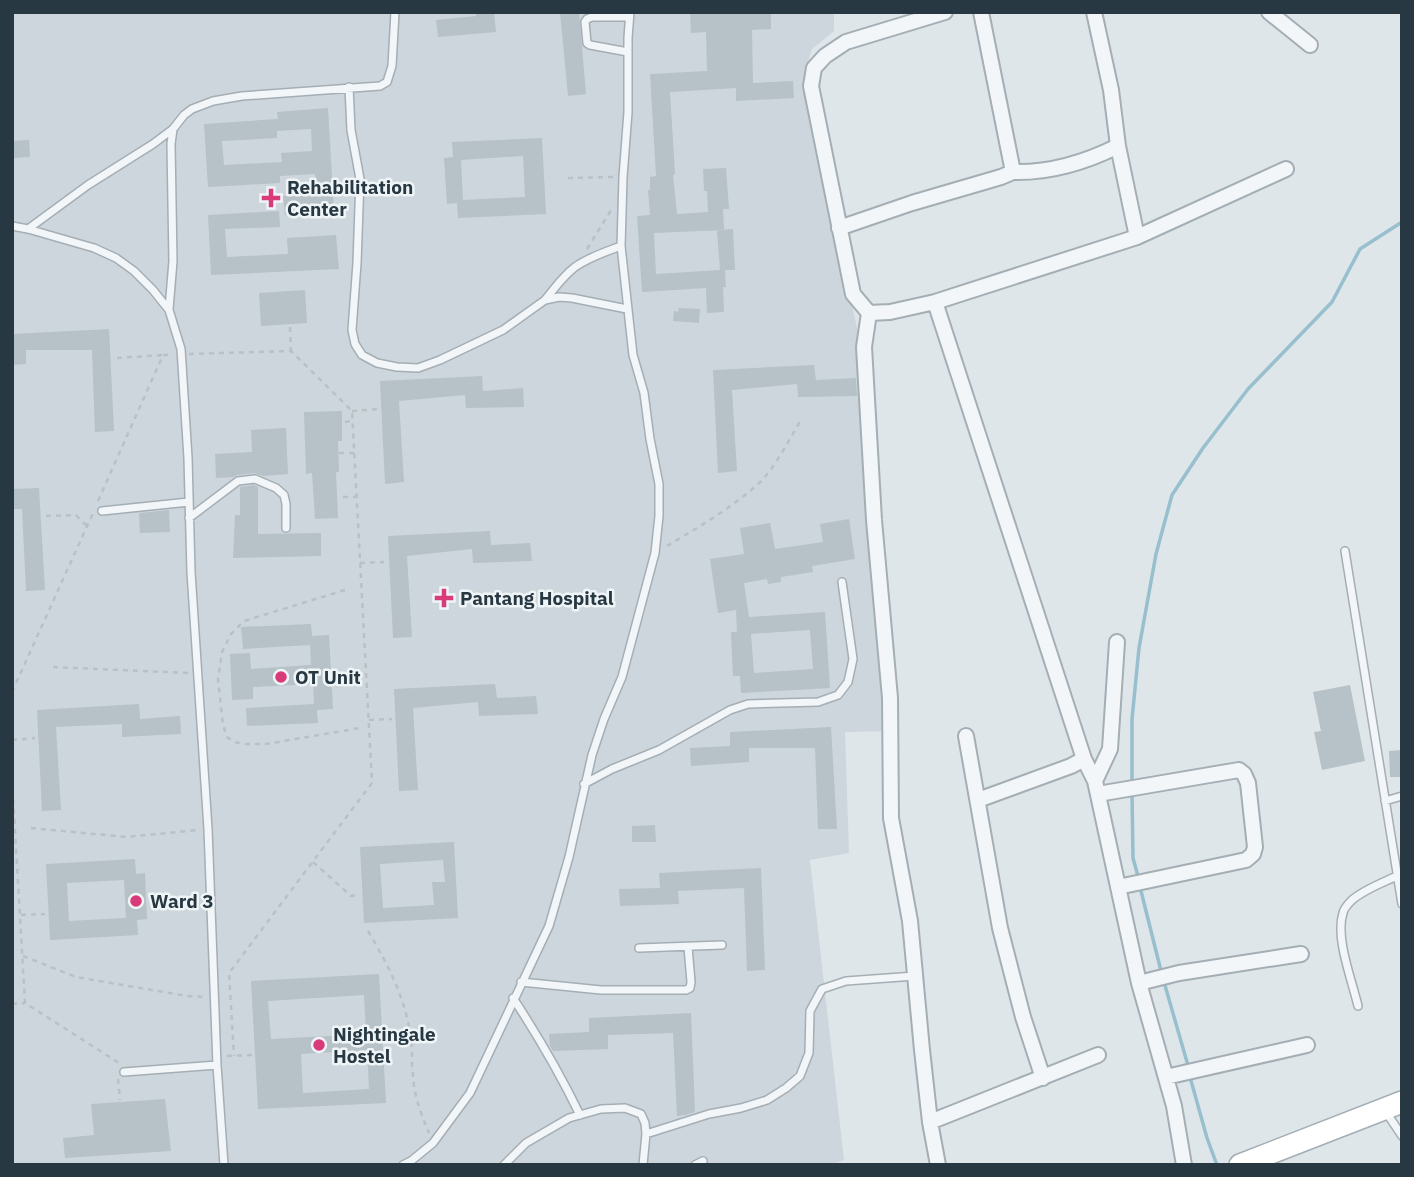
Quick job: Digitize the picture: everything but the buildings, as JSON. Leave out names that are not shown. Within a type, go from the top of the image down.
[{"type":"street","points":[[938,1165],[930,1122],[910,921],[891,818],[890,698],[874,520],[864,347],[869,313],[853,294],[811,86],[814,68],[825,55],[846,42],[945,12]]},
{"type":"street","points":[[981,12],[1013,172]]},
{"type":"street","points":[[1094,12],[1137,237]]},
{"type":"street","points":[[1269,12],[1310,45]]},
{"type":"street","points":[[839,228],[1013,172],[1047,170],[1118,146]]},
{"type":"street","points":[[869,313],[890,312],[935,302],[1137,237],[1286,169]]},
{"type":"street","points":[[935,302],[1084,759],[1097,788],[1125,885],[1139,983],[1174,1105],[1184,1165]]},
{"type":"street","points":[[1097,788],[1110,749],[1117,642]]},
{"type":"street","points":[[966,736],[1000,928],[1010,970],[1044,1078]]},
{"type":"street","points":[[978,800],[1084,759]]},
{"type":"street","points":[[1097,788],[1139,788],[1239,770],[1248,783],[1255,847],[1247,860],[1125,885]]},
{"type":"street","points":[[1139,983],[1179,973],[1301,954]]},
{"type":"street","points":[[1166,1077],[1307,1045]]},
{"type":"street","points":[[930,1122],[1098,1055]]},
{"type":"street","points":[[1240,1165],[1262,1161],[1393,1106]]},
{"type":"lane","points":[[28,229],[88,185],[153,144],[173,129],[191,109],[212,101],[242,96],[380,86],[387,82],[392,66],[395,12]]},
{"type":"lane","points":[[402,1165],[410,1163],[433,1143],[470,1093],[549,926],[569,857],[584,784],[600,731],[622,677],[655,553],[659,484],[644,393],[633,355],[621,246],[628,112],[629,15],[592,17],[584,23],[587,43],[590,45],[628,52]]},
{"type":"lane","points":[[349,88],[351,130],[360,179],[358,263],[352,330],[355,344],[362,355],[377,363],[418,368],[452,354],[503,330],[545,300],[576,267],[621,246]]},
{"type":"lane","points":[[173,129],[173,261],[169,310],[181,354],[188,458],[191,572],[208,829],[224,1165]]},
{"type":"lane","points":[[12,226],[94,248],[116,258],[134,271],[169,310]]},
{"type":"lane","points":[[545,300],[572,298],[626,309]]},
{"type":"lane","points":[[189,518],[238,481],[255,479],[276,488],[284,495],[286,528]]},
{"type":"lane","points":[[102,511],[189,502]]},
{"type":"lane","points":[[1345,551],[1402,904]]},
{"type":"lane","points":[[584,784],[612,769],[659,750],[730,710],[748,704],[818,702],[838,695],[848,682],[853,659],[842,582]]},
{"type":"lane","points":[[1385,801],[1402,796]]},
{"type":"lane","points":[[1358,1006],[1343,950],[1343,910],[1366,890],[1396,876]]},
{"type":"lane","points":[[639,948],[722,945]]},
{"type":"lane","points":[[521,982],[601,990],[687,989],[690,988],[691,982],[688,947]]},
{"type":"lane","points":[[646,1134],[709,1114],[767,1100],[786,1088],[800,1076],[809,1053],[810,1011],[822,989],[846,981],[916,976]]},
{"type":"lane","points":[[513,998],[561,1075],[580,1115]]},
{"type":"lane","points":[[121,1073],[217,1061]]},
{"type":"lane","points":[[1393,1106],[1402,1136]]},
{"type":"lane","points":[[504,1165],[526,1143],[569,1118],[601,1109],[625,1108],[641,1114],[645,1123],[643,1165]]},
{"type":"path","points":[[568,178],[623,177]]},
{"type":"path","points":[[576,267],[623,192]]},
{"type":"path","points":[[234,1056],[229,973],[372,783],[352,411],[291,351],[290,327]]},
{"type":"path","points":[[117,358],[291,351]]},
{"type":"path","points":[[98,502],[163,355]]},
{"type":"path","points":[[352,411],[379,410]]},
{"type":"path","points":[[655,553],[706,523],[758,484],[803,418]]},
{"type":"path","points":[[345,422],[353,421]]},
{"type":"path","points":[[339,453],[354,453]]},
{"type":"path","points":[[343,497],[357,497]]},
{"type":"path","points":[[12,692],[92,514]]},
{"type":"path","points":[[46,516],[76,515],[87,526]]},
{"type":"path","points":[[360,563],[384,562]]},
{"type":"path","points":[[345,590],[244,621],[232,634],[222,652],[218,679],[223,725],[228,737],[234,742],[266,744],[360,728]]},
{"type":"path","points":[[53,667],[198,673]]},
{"type":"path","points":[[337,686],[367,684]]},
{"type":"path","points":[[369,720],[392,719]]},
{"type":"path","points":[[12,740],[34,738]]},
{"type":"path","points":[[12,779],[25,1003]]},
{"type":"path","points":[[31,828],[126,837],[208,829]]},
{"type":"path","points":[[313,862],[351,896],[360,895]]},
{"type":"path","points":[[21,915],[44,914]]},
{"type":"path","points":[[368,931],[391,971],[404,1002],[411,1036],[415,1095],[433,1143]]},
{"type":"path","points":[[23,956],[76,978],[187,996],[216,997]]},
{"type":"path","points":[[12,1004],[25,1003],[117,1063]]},
{"type":"path","points":[[217,1061],[252,1055]]},
{"type":"path","points":[[120,1100],[121,1073]]},
{"type":"shaded area","name":"Pantang Hospital","points":[[12,12],[834,12],[834,31],[812,49],[803,78],[860,342],[887,731],[845,732],[849,853],[810,860],[844,1160],[830,1165],[12,1165]]},
{"type":"waterway","points":[[1132,786],[1132,719],[1139,648],[1156,554],[1172,495],[1203,448],[1248,389],[1332,302],[1360,249],[1402,222]]},
{"type":"waterway","points":[[1132,793],[1133,858],[1139,880]]},
{"type":"waterway","points":[[1140,887],[1162,975]]},
{"type":"waterway","points":[[1164,982],[1189,1069]]},
{"type":"waterway","points":[[1190,1077],[1217,1165]]},
{"type":"place","name":"Rehabilitation Center","points":[[271,198]]},
{"type":"place","name":"Pantang Hospital","points":[[444,598]]},
{"type":"place","name":"OT Unit","points":[[281,677]]},
{"type":"place","name":"Ward 3","points":[[136,901]]},
{"type":"place","name":"Nightingale Hostel","points":[[319,1045]]}]
